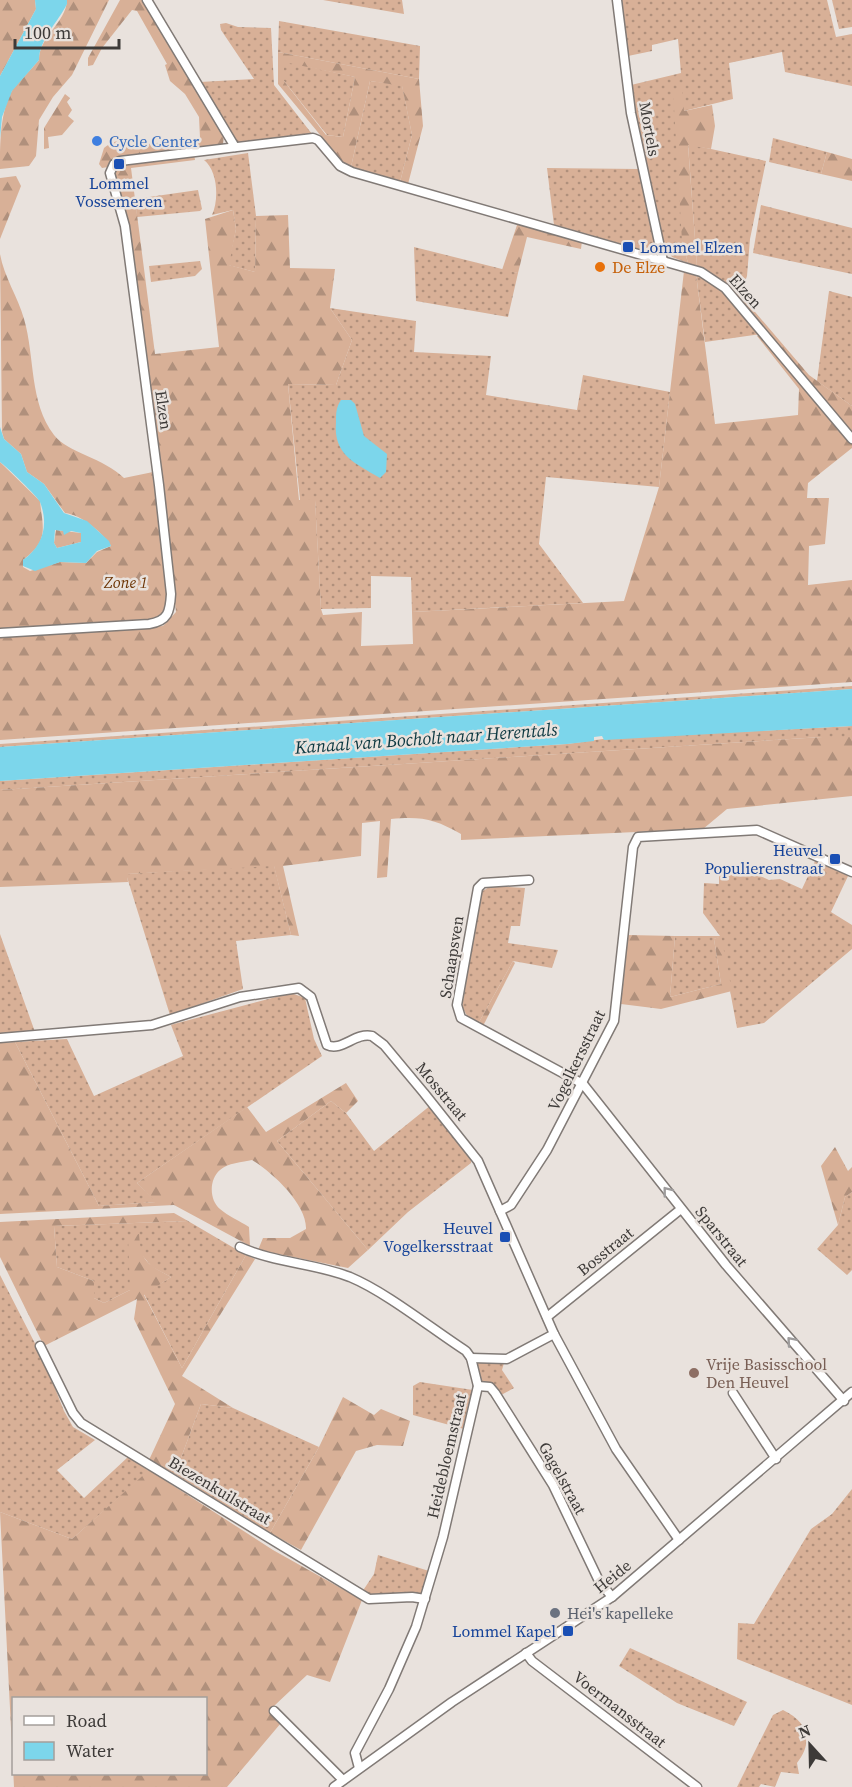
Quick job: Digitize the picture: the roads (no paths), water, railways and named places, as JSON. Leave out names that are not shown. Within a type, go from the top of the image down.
[{"type":"street","points":[[147,0],[235,147]]},
{"type":"street","name":"Mortels","points":[[617,0],[631,113],[663,261]]},
{"type":"street","name":"Elzen","points":[[0,633],[149,624],[160,622],[169,612],[171,594],[153,433],[125,226],[110,173],[114,164],[120,160],[314,138],[344,169],[701,272],[721,284],[852,439]]},
{"type":"street","name":"Vogelkersstraat","points":[[500,1211],[511,1205],[547,1150],[609,1033],[617,1009],[633,847],[638,837],[757,830],[852,872]]},
{"type":"street","name":"Schaapsven","points":[[529,880],[512,884],[483,883],[478,888],[458,1010],[467,1023],[583,1084]]},
{"type":"street","name":"Mosstraat","points":[[0,1038],[152,1025],[240,997],[299,988],[311,997],[327,1045],[338,1047],[366,1035],[384,1046],[471,1150],[554,1335],[616,1449],[679,1540]]},
{"type":"street","name":"Sparstraat","points":[[583,1084],[726,1265],[844,1401]]},
{"type":"street","name":"Bosstraat","points":[[547,1317],[681,1209]]},
{"type":"street","points":[[240,1247],[261,1256],[319,1268],[356,1280],[466,1351],[471,1358],[507,1359],[554,1335]]},
{"type":"street","name":"Biezenkuilstraat","points":[[40,1346],[73,1413],[81,1423],[369,1599],[412,1597],[425,1599]]},
{"type":"street","name":"Heidebloemstraat","points":[[359,1768],[355,1753],[408,1648],[443,1537],[478,1386],[471,1358]]},
{"type":"street","name":"Gagelstraat","points":[[478,1386],[490,1386],[495,1393],[553,1485],[599,1581],[612,1597]]},
{"type":"street","name":"Heide","points":[[334,1787],[526,1653],[612,1597],[852,1392]]},
{"type":"street","points":[[733,1393],[776,1459]]},
{"type":"street","name":"Voermansstraat","points":[[526,1653],[532,1661],[697,1787]]},
{"type":"street","points":[[274,1711],[343,1780]]},
{"type":"water","points":[[35,0],[67,0],[67,4],[45,38],[39,60],[12,91],[2,117],[0,138],[0,76],[36,9]]},
{"type":"water","points":[[341,400],[351,400],[355,404],[364,436],[387,454],[386,472],[380,478],[348,457],[338,443],[336,413]]},
{"type":"water","points":[[0,427],[4,439],[21,454],[27,472],[44,484],[64,513],[87,521],[109,541],[111,546],[97,551],[86,563],[60,562],[35,571],[23,566],[23,560],[40,542],[44,527],[43,511],[34,494],[0,462]],"holes":[[[55,530],[63,531],[64,535],[71,531],[81,533],[81,542],[57,548],[54,543]]]},
{"type":"water","name":"Kanaal van Bocholt naar Herentals","points":[[852,689],[852,726],[604,740],[602,736],[594,737],[594,741],[567,744],[0,781],[0,747]]},
{"type":"place","name":"Cycle Center","points":[[97,141]]},
{"type":"place","name":"Lommel Vossemeren","points":[[119,164]]},
{"type":"place","name":"Lommel Elzen","points":[[628,247]]},
{"type":"place","name":"De Elze","points":[[600,267]]},
{"type":"place","name":"Heuvel Populierenstraat","points":[[835,859]]},
{"type":"place","name":"Heuvel Vogelkersstraat","points":[[505,1237]]},
{"type":"place","name":"Vrije Basisschool Den Heuvel","points":[[694,1373]]},
{"type":"place","name":"Hei's kapelleke","points":[[555,1613]]},
{"type":"place","name":"Lommel Kapel","points":[[568,1631]]},
{"type":"park label","name":"Zone 1","points":[[126,582]]}]
